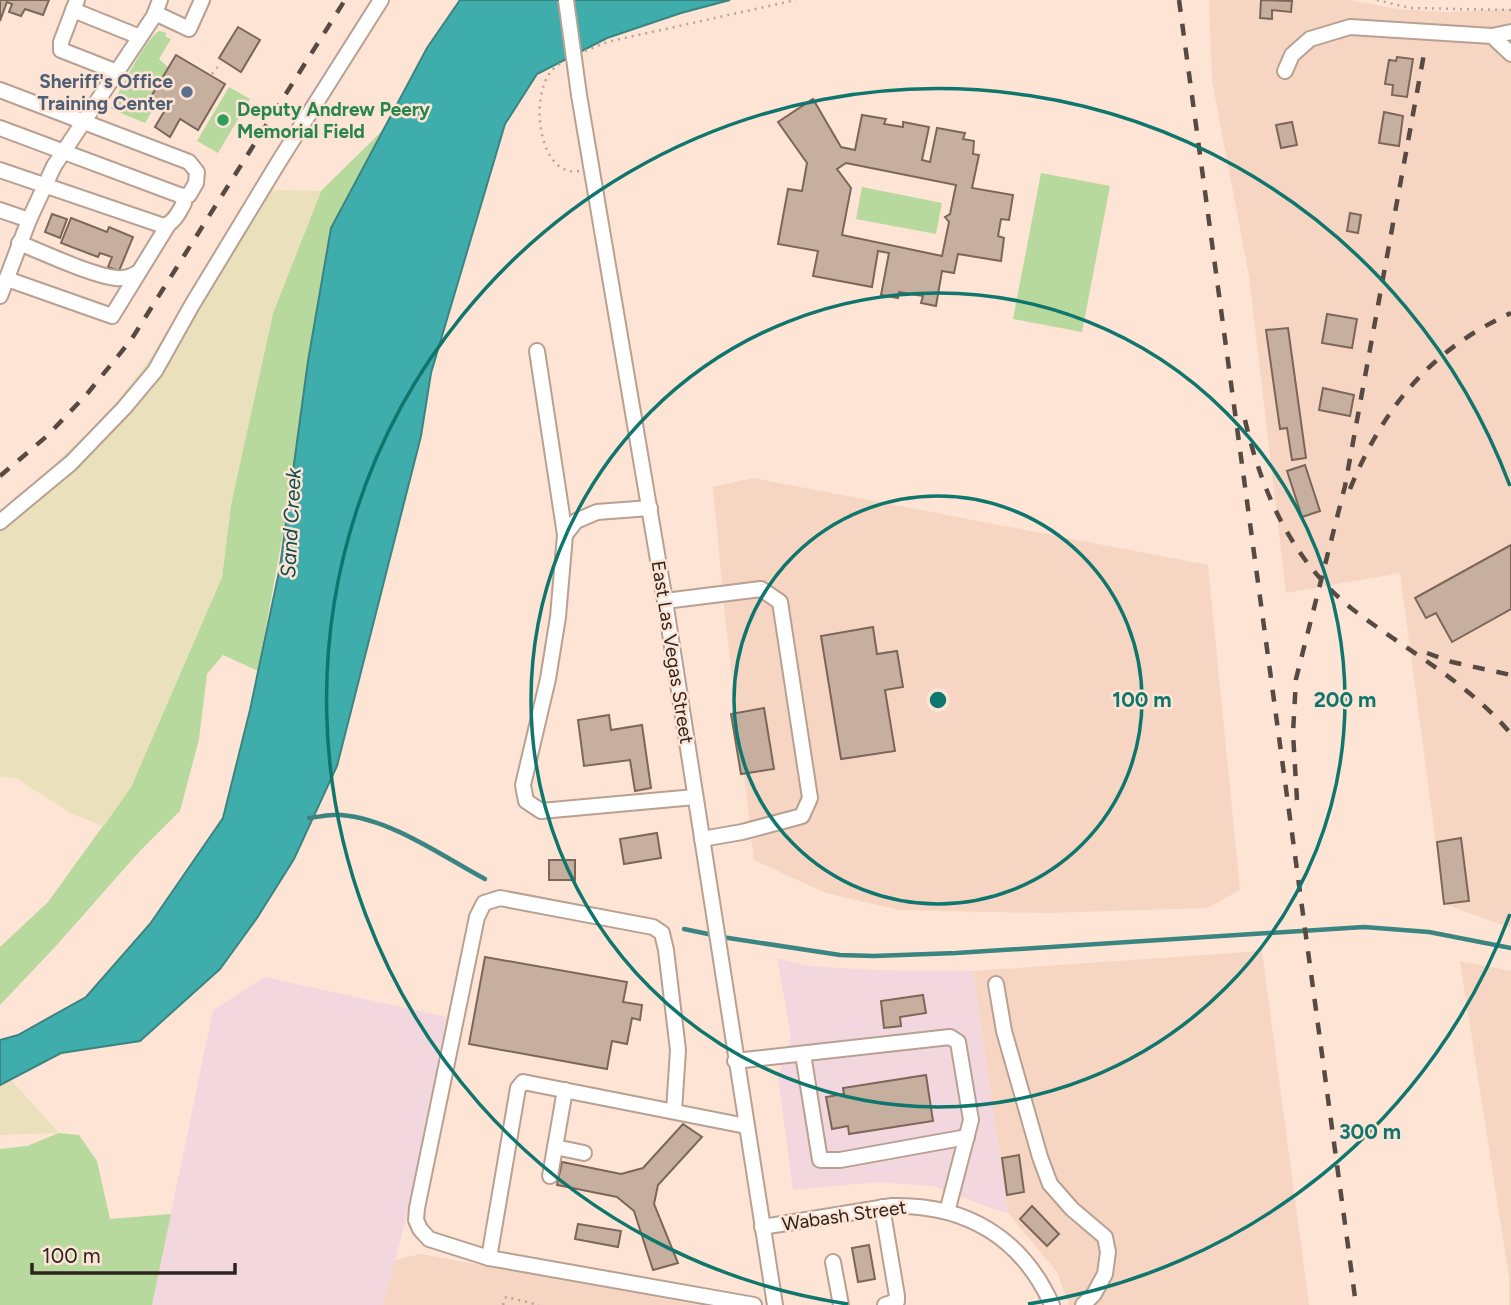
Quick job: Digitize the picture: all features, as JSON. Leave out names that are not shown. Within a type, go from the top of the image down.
[{"type":"street","points":[[0,296],[19,243],[62,151],[140,37],[155,4],[189,29],[202,0]]},
{"type":"street","points":[[0,522],[71,463],[155,371],[271,174],[381,0]]},
{"type":"street","name":"East Las Vegas Street","points":[[566,0],[579,95],[665,601],[775,1305]]},
{"type":"street","points":[[117,72],[61,50],[61,41],[75,5],[140,37]]},
{"type":"street","points":[[1285,71],[1292,55],[1310,39],[1350,27],[1492,36],[1511,32]]},
{"type":"street","points":[[1492,36],[1511,54]]},
{"type":"street","points":[[0,90],[189,162],[195,167],[198,176],[189,195],[182,196],[0,128]]},
{"type":"street","points":[[0,170],[159,225],[168,225]]},
{"type":"street","points":[[7,279],[111,316],[184,203],[182,196]]},
{"type":"street","points":[[0,210],[29,220]]},
{"type":"street","points":[[19,243],[107,276],[123,278],[137,273]]},
{"type":"street","points":[[537,351],[565,535],[558,617],[548,679],[523,785],[526,801],[541,811],[695,797]]},
{"type":"street","points":[[565,535],[576,521],[597,512],[650,508]]},
{"type":"street","points":[[665,601],[761,589],[780,602],[810,798],[802,816],[702,839]]},
{"type":"street","points":[[674,1111],[678,1050],[662,933],[653,926],[500,898],[484,903],[477,917],[416,1220],[419,1229],[429,1239],[489,1258],[754,1305]]},
{"type":"street","points":[[996,984],[1004,1031],[1050,1184],[1072,1209],[1105,1237],[1108,1252],[1105,1274],[1088,1303]]},
{"type":"street","points":[[735,1061],[950,1037],[958,1042],[971,1120],[947,1212]]},
{"type":"street","points":[[803,1054],[820,1160],[840,1160],[967,1137]]},
{"type":"street","points":[[489,1258],[518,1088],[523,1082],[746,1126]]},
{"type":"street","points":[[550,1176],[565,1090]]},
{"type":"street","points":[[555,1147],[584,1153]]},
{"type":"street","name":"Wabash Street","points":[[762,1227],[881,1207],[914,1205],[947,1212],[987,1228],[1005,1241],[1035,1272],[1052,1305]]},
{"type":"street","points":[[881,1207],[897,1296],[893,1304],[886,1305]]},
{"type":"street","points":[[833,1262],[841,1305]]},
{"type":"path","points":[[579,54],[607,42],[796,0]]},
{"type":"path","points":[[1377,0],[1410,8],[1511,10]]},
{"type":"path","points":[[567,61],[555,66],[546,82],[538,119],[542,137],[552,159],[563,169],[579,172],[577,159]]},
{"type":"path","points":[[212,74],[221,63]]},
{"type":"path","points":[[503,1305],[506,1297],[539,1305]]},
{"type":"shaded area","points":[[1209,0],[1349,0],[1397,9],[1446,12],[1511,9],[1511,928],[1444,904],[1400,573],[1286,593],[1249,276],[1212,81]]},
{"type":"shaded area","points":[[753,478],[1208,565],[1240,890],[1207,908],[1047,913],[899,910],[826,893],[754,860],[724,607],[713,487]]},
{"type":"shaded area","points":[[1262,951],[1309,1305],[1069,1305],[1057,1272],[1008,1213],[973,971]]},
{"type":"shaded area","points":[[777,958],[808,966],[973,971],[1008,1213],[933,1186],[877,1182],[793,1190],[778,1077],[791,1036]]},
{"type":"shaded area","points":[[1460,961],[1511,971],[1511,1305],[1509,1278]]},
{"type":"shaded area","points":[[265,977],[456,1019],[384,1305],[152,1305],[213,1010]]},
{"type":"shaded area","points":[[421,1254],[698,1305],[383,1305],[395,1260]]},
{"type":"green space","points":[[159,31],[167,33],[165,36],[171,39],[159,59],[168,67],[149,100],[155,106],[145,123],[111,109],[140,54]]},
{"type":"green space","name":"Deputy Andrew Peery Memorial Field","points":[[229,87],[250,99],[218,153],[197,141]]},
{"type":"green space","points":[[385,128],[331,228],[291,489],[258,671],[223,655],[207,674],[199,739],[180,811],[139,852],[0,1005],[0,947],[48,902],[131,787],[222,577],[231,504],[273,313],[321,191]]},
{"type":"green space","points":[[1041,173],[1110,186],[1082,332],[1013,319]]},
{"type":"green space","points":[[862,187],[942,203],[936,234],[856,219]]},
{"type":"green space","points":[[59,1133],[79,1135],[97,1161],[110,1219],[171,1214],[152,1305],[0,1305],[0,1149],[27,1146]]},
{"type":"sand","points":[[257,190],[321,191],[273,313],[231,504],[222,577],[131,787],[104,826],[72,814],[16,778],[0,776],[0,519],[37,480],[106,416],[149,360]]},
{"type":"sand","points":[[0,1068],[59,1133],[0,1135]]},
{"type":"water","name":"Sand Creek","points":[[460,0],[730,0],[607,38],[537,74],[505,124],[431,373],[421,436],[337,766],[294,859],[257,918],[220,969],[140,1041],[61,1053],[0,1085],[0,1040],[18,1035],[86,997],[150,924],[223,818],[250,710],[280,567],[308,361],[331,228],[427,48]]},
{"type":"building","points":[[0,0],[49,0],[43,15],[25,9],[21,16],[9,12],[12,4],[7,2],[0,21]]},
{"type":"building","points":[[1261,0],[1292,1],[1291,12],[1272,10],[1272,19],[1260,18]]},
{"type":"building","points":[[238,27],[260,40],[241,72],[219,58]]},
{"type":"building","name":"Sheriff's Office Training Center","points":[[176,55],[225,84],[198,130],[180,119],[170,137],[155,127],[165,110],[149,100]]},
{"type":"building","points":[[1397,57],[1413,59],[1407,97],[1392,95],[1393,85],[1385,84],[1389,60],[1396,61]]},
{"type":"building","points":[[813,99],[841,147],[855,150],[862,115],[886,119],[884,124],[903,127],[903,122],[929,127],[922,160],[930,162],[937,128],[965,133],[963,139],[974,141],[973,154],[979,155],[972,188],[1013,195],[1009,220],[1001,219],[998,236],[1004,238],[1001,261],[958,254],[954,273],[942,271],[936,306],[921,303],[923,296],[899,292],[898,298],[881,295],[889,253],[878,251],[872,287],[813,276],[818,251],[778,244],[788,189],[802,191],[807,163],[778,122]],"holes":[[[846,163],[956,185],[950,214],[945,217],[949,222],[942,256],[842,235],[851,188],[837,169]]]},
{"type":"building","points":[[1384,112],[1403,116],[1399,146],[1379,143]]},
{"type":"building","points":[[1292,122],[1297,145],[1281,148],[1276,125]]},
{"type":"building","points":[[1350,213],[1361,215],[1358,233],[1347,231]]},
{"type":"building","points":[[52,214],[67,219],[60,238],[45,232]]},
{"type":"building","points":[[71,218],[107,232],[109,227],[133,237],[119,271],[108,267],[112,257],[100,253],[98,257],[61,243]]},
{"type":"building","points":[[1327,314],[1357,319],[1352,348],[1322,343]]},
{"type":"building","points":[[1288,328],[1306,458],[1292,460],[1287,428],[1280,429],[1266,330]]},
{"type":"building","points":[[1323,388],[1354,395],[1350,416],[1319,410]]},
{"type":"building","points":[[1305,465],[1320,511],[1302,517],[1287,471]]},
{"type":"building","points":[[1511,545],[1511,609],[1452,642],[1436,613],[1426,618],[1415,598]]},
{"type":"building","points":[[873,627],[877,654],[897,651],[903,687],[885,690],[895,751],[841,759],[821,636]]},
{"type":"building","points":[[764,708],[774,769],[741,774],[731,714]]},
{"type":"building","points":[[609,715],[611,730],[642,725],[651,788],[635,791],[630,760],[584,766],[578,720]]},
{"type":"building","points":[[657,833],[661,858],[624,864],[620,839]]},
{"type":"building","points":[[1461,838],[1469,901],[1444,904],[1437,842]]},
{"type":"building","points":[[549,860],[575,860],[575,880],[549,880]]},
{"type":"building","points":[[485,957],[627,982],[623,1002],[642,1005],[640,1020],[632,1018],[627,1044],[612,1041],[607,1069],[469,1044]]},
{"type":"building","points":[[923,995],[926,1013],[900,1017],[901,1026],[884,1028],[881,1001]]},
{"type":"building","points":[[926,1075],[933,1121],[849,1134],[848,1126],[832,1129],[826,1097],[844,1094],[843,1088]]},
{"type":"building","points":[[683,1124],[702,1137],[658,1185],[654,1204],[678,1263],[653,1270],[634,1211],[617,1197],[557,1185],[562,1162],[621,1174],[643,1168]]},
{"type":"building","points":[[1019,1155],[1024,1192],[1007,1195],[1002,1158]]},
{"type":"building","points":[[1032,1206],[1059,1234],[1047,1246],[1020,1219]]},
{"type":"building","points":[[578,1224],[621,1231],[618,1247],[575,1239]]},
{"type":"building","points":[[869,1245],[875,1279],[858,1282],[852,1248]]},
{"type":"waterway","points":[[309,818],[341,815],[379,823],[416,840],[485,879]]},
{"type":"waterway","points":[[722,937],[840,955],[874,956],[1364,927],[1429,932],[1511,948]]},
{"type":"waterway","points":[[684,929],[713,935]]},
{"type":"railway","points":[[0,476],[47,436],[87,394],[131,340],[345,0]]},
{"type":"railway","points":[[1179,0],[1356,1305]]},
{"type":"railway","points":[[1297,800],[1293,733],[1296,679],[1345,486],[1424,54]]},
{"type":"railway","points":[[1350,489],[1378,433],[1413,384],[1456,345],[1511,313]]},
{"type":"railway","points":[[1245,420],[1270,499],[1296,547],[1312,569],[1351,608],[1455,682],[1494,715],[1511,734]]},
{"type":"railway","points":[[1427,653],[1452,662],[1511,675]]},
{"type":"place","name":"Sheriff's Office Training Center","points":[[187,92]]},
{"type":"place","name":"Deputy Andrew Peery Memorial Field","points":[[223,120]]}]
